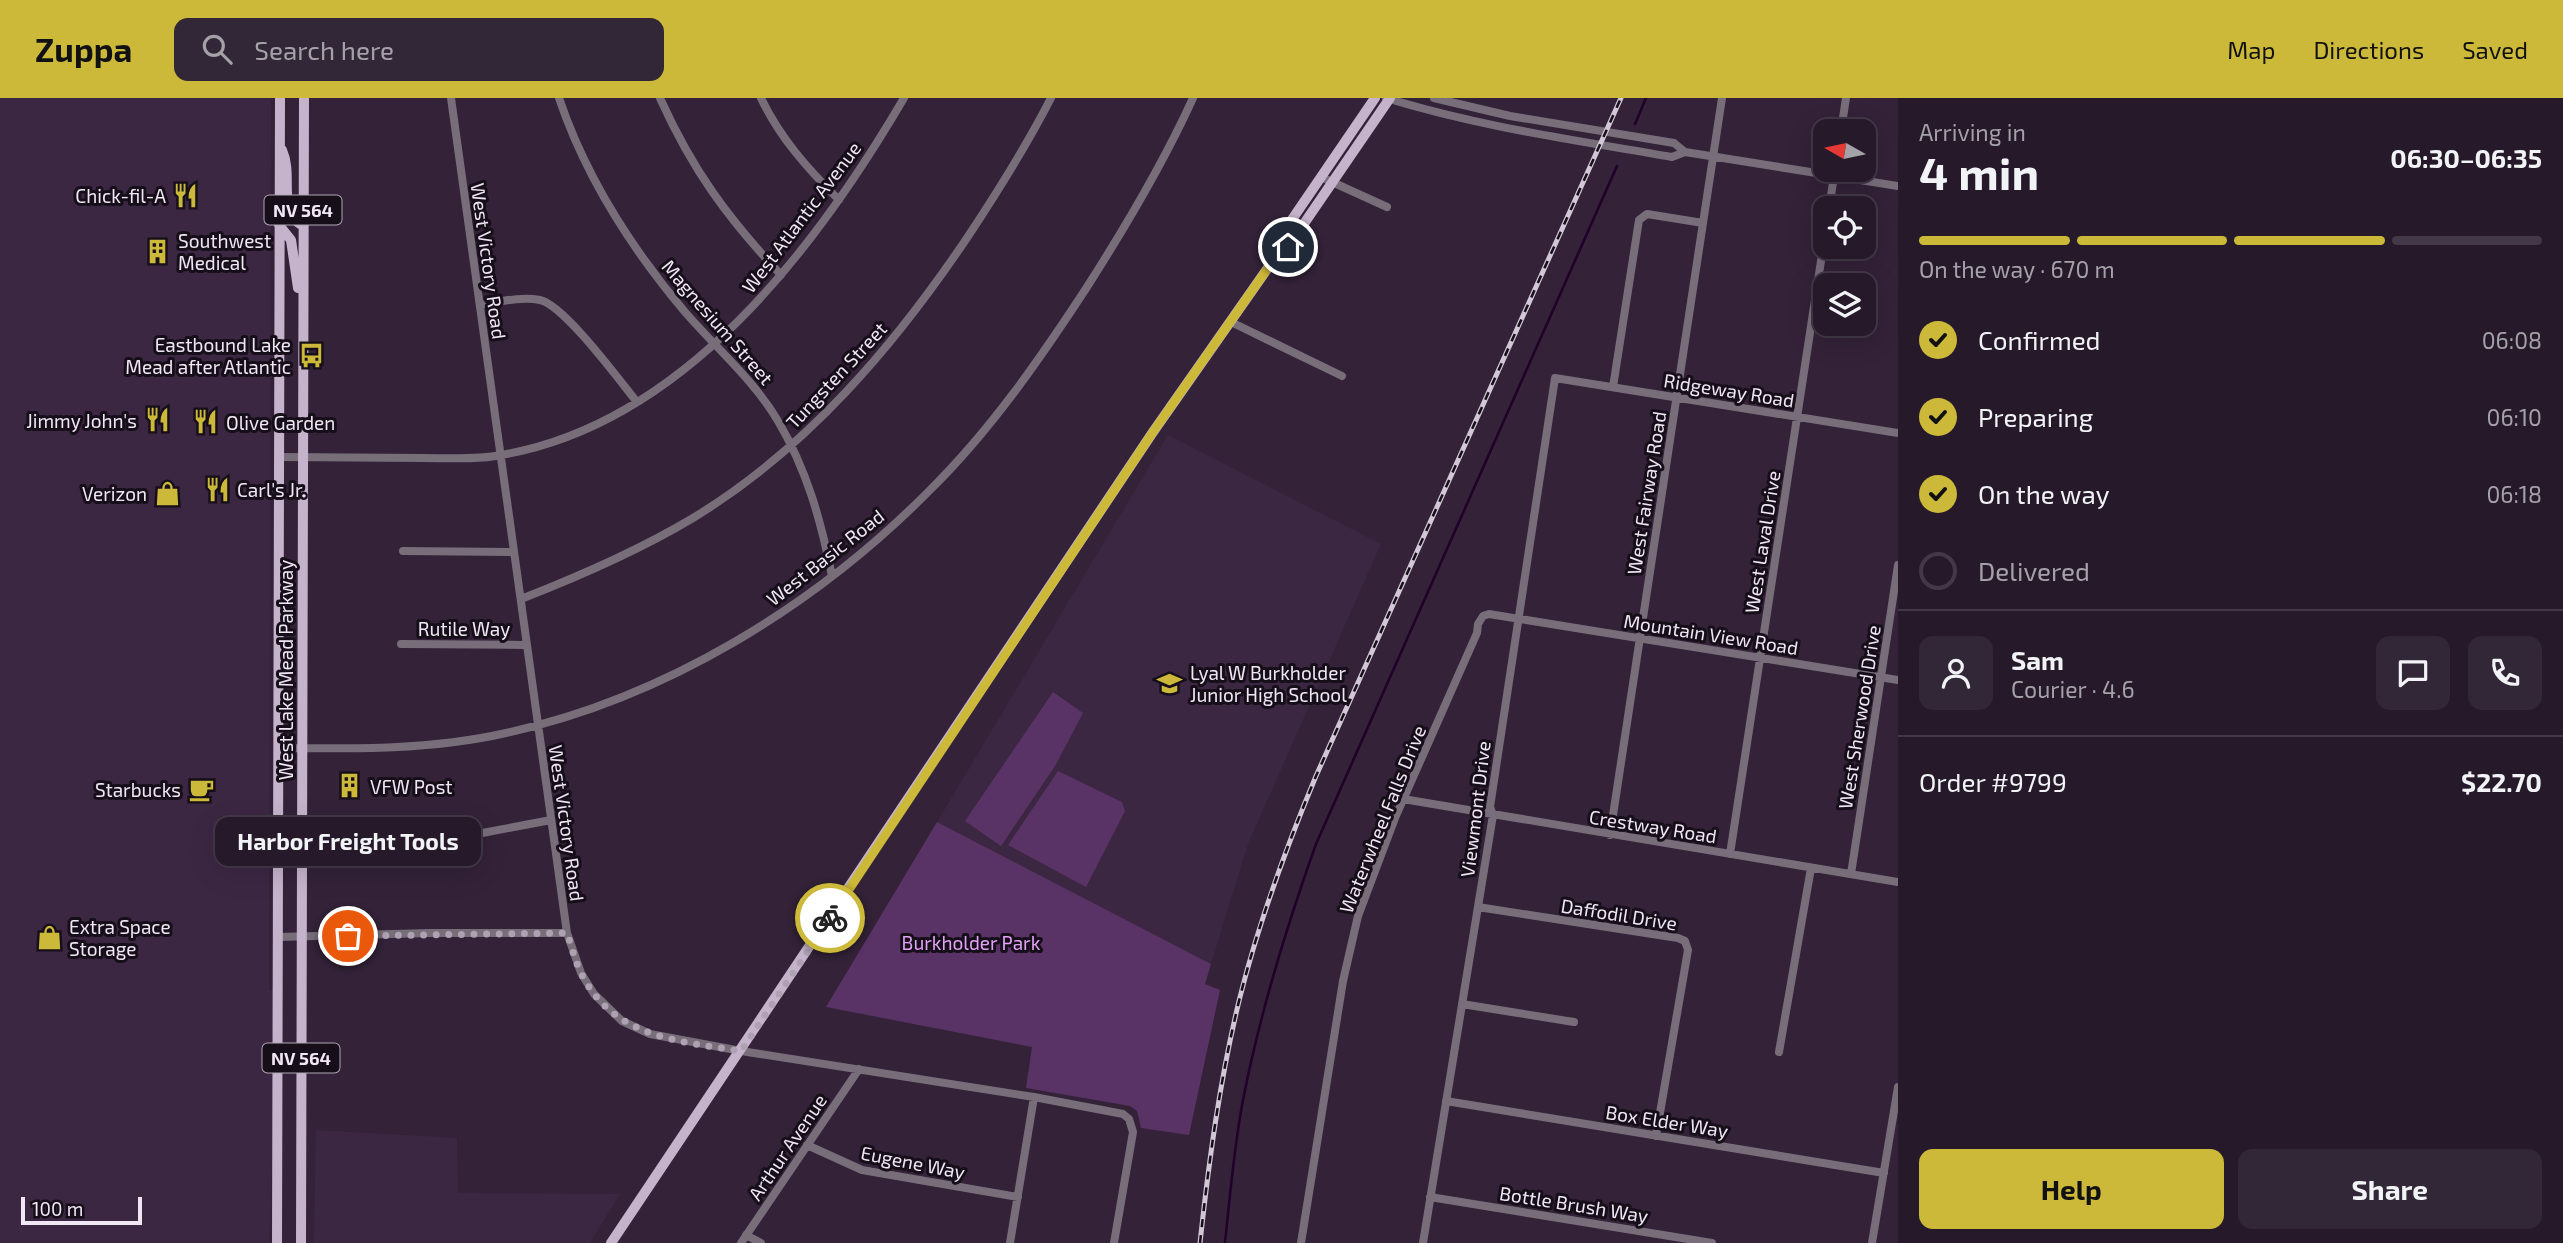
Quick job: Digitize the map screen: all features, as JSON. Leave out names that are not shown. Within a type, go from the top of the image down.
[{"type":"main road","name":"West Lake Mead Parkway","points":[[277,1243],[280,98]]},
{"type":"main road","name":"West Lake Mead Parkway","points":[[301,1243],[304,98]]},
{"type":"main road","points":[[1277,255],[1278,240],[1375,98]]},
{"type":"main road","points":[[611,1243],[1153,432],[1277,255],[1288,247],[1388,98]]},
{"type":"main road","points":[[280,144],[287,162],[288,213],[294,221],[303,226]]},
{"type":"main road","points":[[279,225],[291,240],[303,322]]},
{"type":"street","name":"West Victory Road","points":[[451,98],[567,933],[581,973],[594,994],[622,1021],[661,1037],[1034,1097],[1123,1114],[1129,1119],[1133,1132],[1114,1243]]},
{"type":"street","name":"Magnesium Street","points":[[559,98],[592,177],[639,254],[687,314],[761,396],[792,445],[818,513],[832,576]]},
{"type":"street","points":[[660,98],[690,159],[708,188],[736,226],[781,275]]},
{"type":"street","points":[[761,98],[785,141],[807,169],[839,200]]},
{"type":"street","name":"West Atlantic Avenue","points":[[279,457],[500,455],[560,439],[605,421],[637,402],[715,343],[755,305],[839,200],[904,98]]},
{"type":"street","name":"Tungsten Street","points":[[520,599],[600,568],[652,542],[705,510],[792,445],[831,409],[882,354],[939,279],[991,201],[1051,98]]},
{"type":"street","name":"West Basic Road","points":[[278,748],[432,746],[538,725],[606,703],[668,676],[748,634],[832,576],[870,546],[930,491],[982,433],[1024,379],[1123,231],[1172,144],[1193,98]]},
{"type":"street","points":[[1388,98],[1457,118],[1535,135],[1671,156],[1685,152],[1813,170]]},
{"type":"street","points":[[1434,98],[1537,121],[1674,143],[1685,152]]},
{"type":"street","name":"West Fairway Road","points":[[1610,835],[1722,98]]},
{"type":"street","points":[[1843,119],[1846,98]]},
{"type":"street","points":[[1321,177],[1387,207]]},
{"type":"street","points":[[1876,181],[1898,186]]},
{"type":"street","points":[[1613,387],[1639,220],[1642,216],[1651,215],[1703,223]]},
{"type":"street","name":"West Laval Drive","points":[[1730,854],[1821,259]]},
{"type":"street","points":[[480,304],[522,299],[545,301],[568,320],[637,402]]},
{"type":"street","points":[[1231,322],[1342,376]]},
{"type":"street","name":"Ridgeway Road","points":[[1555,378],[1898,433]]},
{"type":"street","name":"Viewmont Drive","points":[[1423,1243],[1493,815],[1490,807],[1555,378]]},
{"type":"street","points":[[403,551],[514,552]]},
{"type":"street","name":"West Sherwood Drive","points":[[1851,874],[1898,565]]},
{"type":"street","name":"Waterwheel Falls Drive","points":[[1301,1243],[1352,936],[1369,883],[1477,633],[1478,624],[1483,616],[1489,614],[1518,619]]},
{"type":"street","name":"Mountain View Road","points":[[1518,619],[1898,680]]},
{"type":"street","name":"Rutile Way","points":[[401,644],[526,645]]},
{"type":"street","name":"Crestway Road","points":[[1404,799],[1898,882]]},
{"type":"street","points":[[393,841],[477,834],[551,820]]},
{"type":"street","points":[[1779,1052],[1811,867]]},
{"type":"street","name":"Daffodil Drive","points":[[1478,907],[1685,941],[1688,950],[1656,1136]]},
{"type":"street","points":[[278,937],[567,933]]},
{"type":"street","points":[[1462,1004],[1574,1022]]},
{"type":"street","name":"Arthur Avenue","points":[[741,1243],[859,1069]]},
{"type":"street","points":[[1872,1243],[1898,1087]]},
{"type":"street","points":[[1010,1243],[1034,1097]]},
{"type":"street","name":"Box Elder Way","points":[[1446,1101],[1884,1173]]},
{"type":"street","name":"Eugene Way","points":[[807,1145],[862,1170],[1018,1197]]},
{"type":"street","name":"Bottle Brush Way","points":[[1430,1197],[1712,1243]]},
{"type":"street","points":[[746,1235],[761,1243]]},
{"type":"shaded area","points":[[0,98],[271,98],[269,990],[278,991],[269,1243],[0,1243]]},
{"type":"shaded area","name":"Lyal W Burkholder Junior High School","points":[[1168,435],[1381,544],[1248,844],[1211,964],[937,822]]},
{"type":"shaded area","points":[[316,1130],[457,1138],[458,1193],[620,1194],[590,1243],[314,1243]]},
{"type":"green space","points":[[1053,692],[1083,713],[1055,766],[1001,846],[965,821]]},
{"type":"green space","points":[[1058,771],[1122,802],[1125,811],[1086,887],[1008,845]]},
{"type":"green space","name":"Burkholder Park","points":[[937,822],[1211,964],[1205,984],[1220,990],[1189,1135],[1141,1128],[1137,1111],[1130,1106],[1026,1088],[1032,1047],[826,1007]]},
{"type":"waterway","points":[[1635,124],[1646,98]]},
{"type":"waterway","points":[[1225,1243],[1237,1135],[1257,1035],[1294,907],[1316,844],[1617,166]]},
{"type":"railway","points":[[1200,1243],[1216,1119],[1233,1027],[1264,913],[1284,858],[1316,776],[1621,98]]},
{"type":"way so far","points":[[348,936],[567,933],[581,973],[594,994],[622,1021],[649,1034],[741,1051],[830,918]]},
{"type":"place","name":"Chick-fil-A","points":[[186,195]]},
{"type":"place","name":"Southwest Medical","points":[[158,251]]},
{"type":"place","name":"Eastbound Lake Mead after Atlantic","points":[[311,355]]},
{"type":"place","name":"Jimmy John's","points":[[157,420]]},
{"type":"place","name":"Olive Garden","points":[[206,422]]},
{"type":"place","name":"Carl's Jr.","points":[[217,489]]},
{"type":"place","name":"Verizon","points":[[167,493]]},
{"type":"place","name":"Lyal W Burkholder Junior High School","points":[[1170,683]]},
{"type":"place","name":"VFW Post","points":[[350,786]]},
{"type":"place","name":"Starbucks","points":[[201,789]]},
{"type":"place","name":"Harbor Freight Tools","points":[[348,936]]},
{"type":"place","name":"Extra Space Storage","points":[[49,937]]},
{"type":"route","points":[[830,918],[1153,432],[1277,255],[1288,247]]}]
